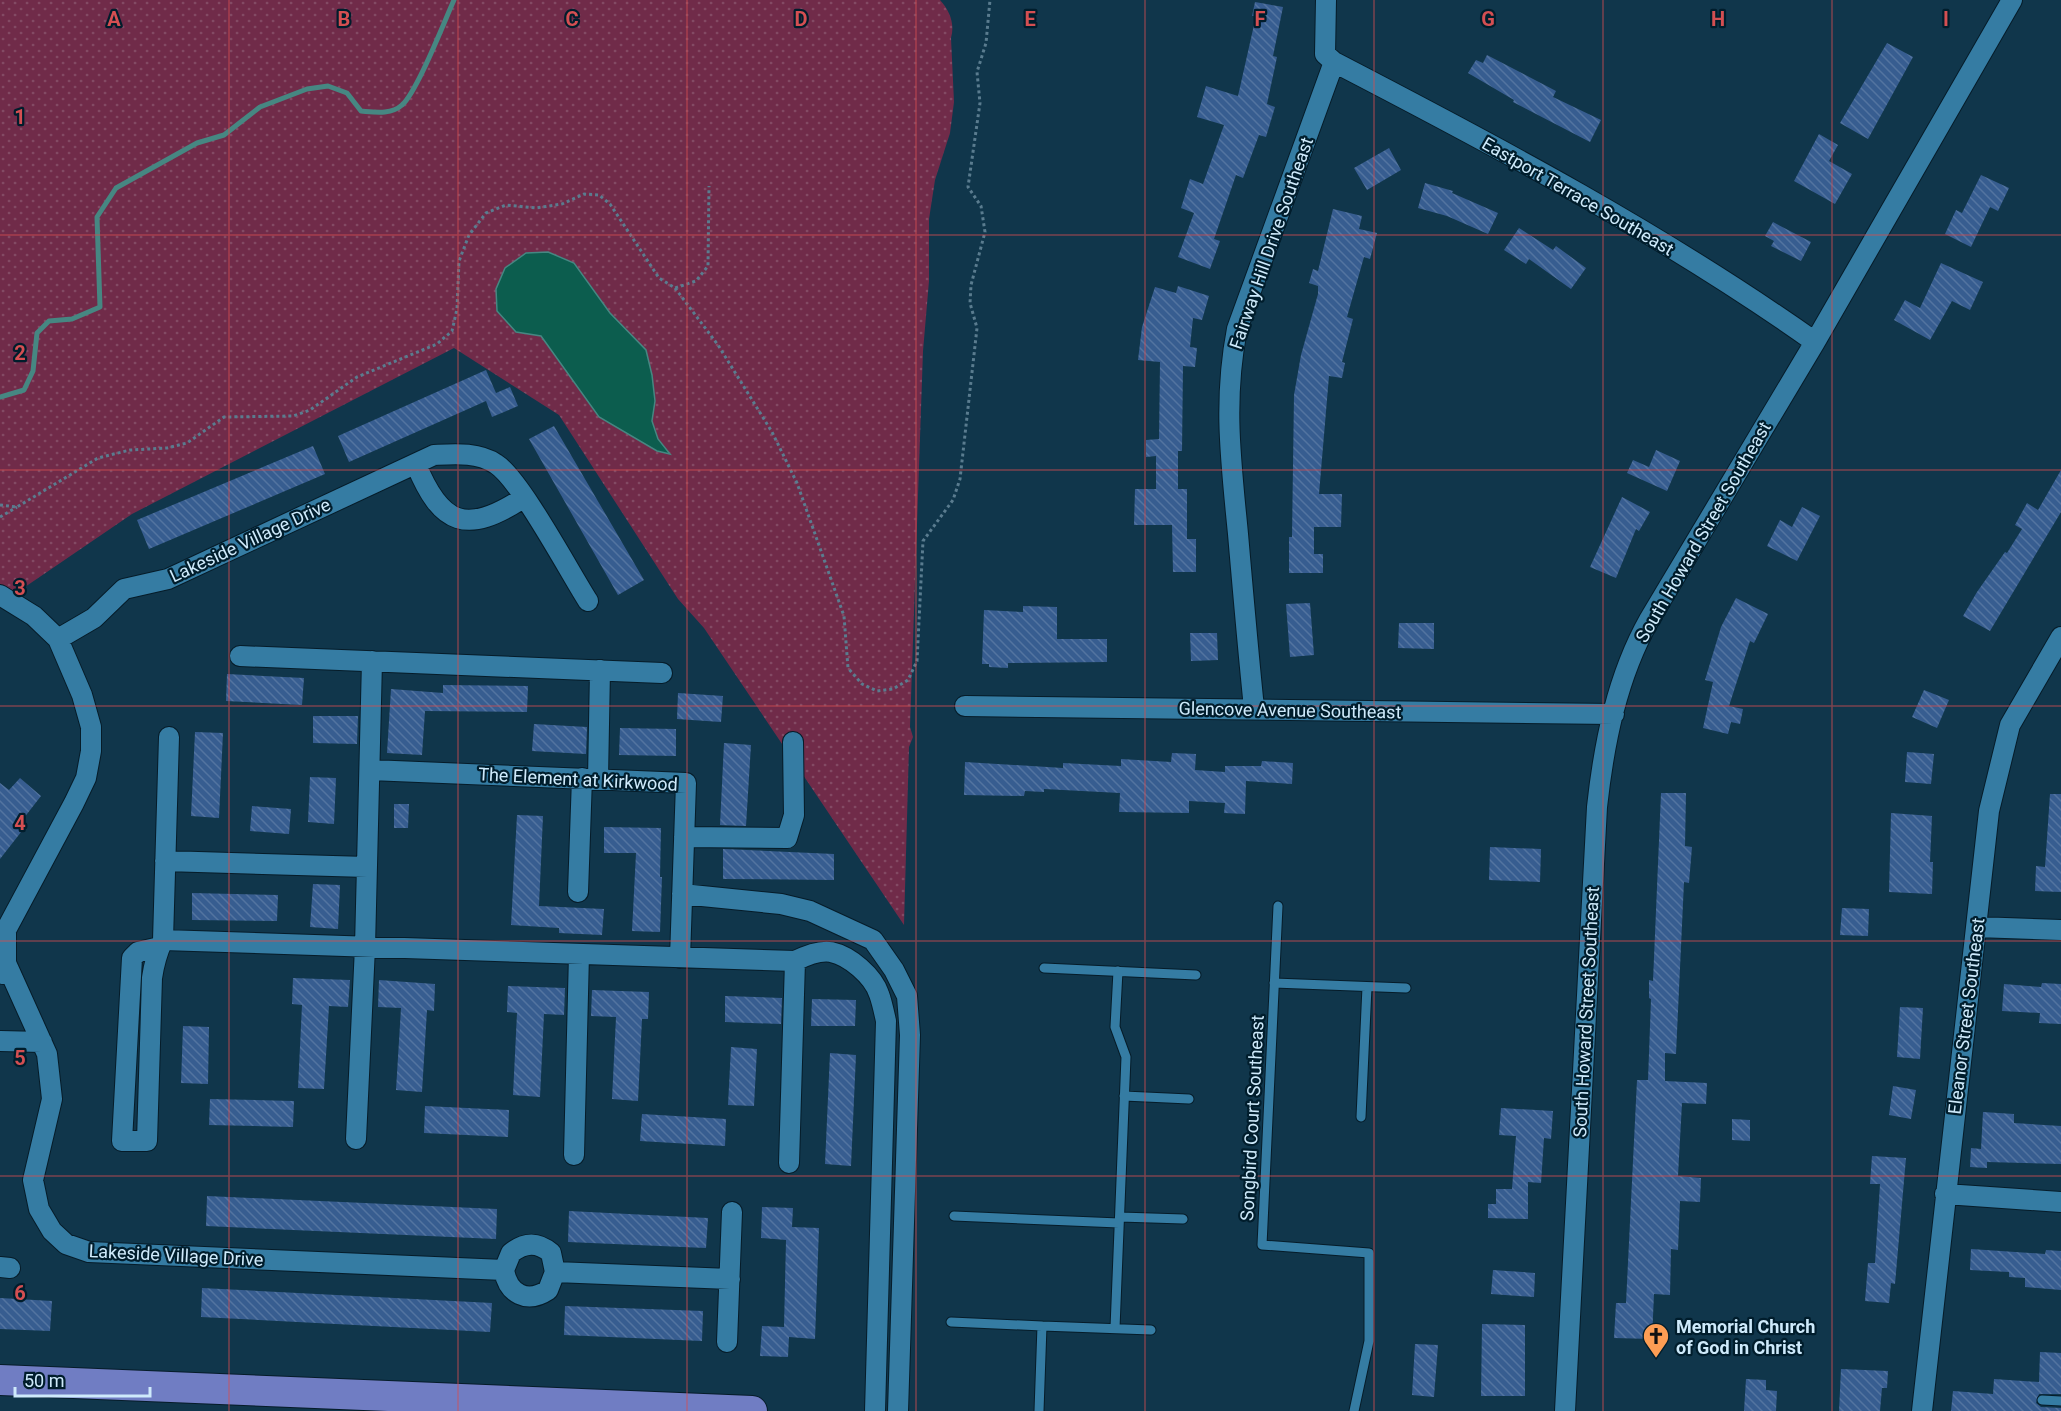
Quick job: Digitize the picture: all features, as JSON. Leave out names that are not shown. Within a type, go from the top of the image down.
[{"type":"main road","points":[[0,1380],[742,1411]]},
{"type":"street","points":[[1326,0],[1324,54],[1334,62]]},
{"type":"street","name":"South Howard Street Southeast","points":[[1565,1411],[1597,807],[1603,758],[1614,714],[1638,640],[1815,342],[2012,0]]},
{"type":"street","name":"Eastport Terrace Southeast","points":[[1334,62],[1446,120],[1633,226],[1774,313],[1815,342]]},
{"type":"street","name":"Fairway Hill Drive Southeast","points":[[1254,708],[1230,456],[1227,406],[1231,360],[1237,329],[1334,62]]},
{"type":"street","name":"Lakeside Village Drive","points":[[58,639],[94,618],[124,589],[168,579],[434,455],[455,453],[478,456],[497,464],[523,498],[588,601]]},
{"type":"street","points":[[416,464],[426,488],[437,505],[455,518],[478,521],[501,513],[523,498]]},
{"type":"street","name":"Lakeside Village Drive","points":[[0,595],[34,616],[58,639],[82,695],[91,727],[91,751],[86,778],[6,930],[3,972],[47,1054],[52,1099],[33,1180],[39,1209],[52,1231],[66,1244],[88,1252],[504,1270]]},
{"type":"street","name":"Eleanor Street Southeast","points":[[1923,1411],[1945,1194],[1989,811],[2010,725],[2061,637]]},
{"type":"street","points":[[240,656],[662,673]]},
{"type":"street","points":[[356,1139],[365,947],[372,661]]},
{"type":"street","points":[[578,892],[600,670]]},
{"type":"street","name":"Glencove Avenue Southeast","points":[[965,706],[1614,714]]},
{"type":"street","points":[[122,1141],[147,1141],[152,978],[154,959],[162,944],[169,737]]},
{"type":"street","points":[[684,837],[788,838],[794,815],[793,742]]},
{"type":"street","name":"The Element at Kirkwood","points":[[370,770],[686,783],[680,958]]},
{"type":"street","points":[[165,861],[367,867]]},
{"type":"street","points":[[682,894],[781,904],[810,911],[840,923],[873,940],[894,970],[907,996],[910,1035],[898,1411]]},
{"type":"street","points":[[831,952],[840,923]]},
{"type":"street","points":[[1976,927],[2061,930]]},
{"type":"street","points":[[162,944],[365,947],[795,962],[808,954],[831,952],[854,964],[868,976],[879,992],[886,1021],[875,1411]]},
{"type":"street","points":[[574,1155],[579,954]]},
{"type":"street","points":[[789,1162],[795,962]]},
{"type":"street","points":[[0,1041],[42,1042]]},
{"type":"street","points":[[1945,1194],[2061,1202]]},
{"type":"street","points":[[727,1342],[732,1212]]},
{"type":"street","points":[[528,1244],[537,1244],[551,1253],[555,1272],[548,1290],[530,1298],[510,1289],[504,1270],[511,1252],[528,1244]]},
{"type":"street","points":[[555,1272],[730,1279]]},
{"type":"lane","name":"Songbird Court Southeast","points":[[1278,906],[1262,1245],[1369,1253],[1369,1341],[1354,1411]]},
{"type":"lane","points":[[1044,968],[1196,975]]},
{"type":"lane","points":[[1115,1328],[1126,1057],[1115,1026],[1118,971]]},
{"type":"lane","points":[[1274,983],[1406,988]]},
{"type":"lane","points":[[1361,1118],[1367,987]]},
{"type":"lane","points":[[1124,1096],[1189,1099]]},
{"type":"lane","points":[[954,1216],[1119,1220],[1183,1219]]},
{"type":"lane","points":[[951,1322],[1151,1330]]},
{"type":"lane","points":[[1039,1411],[1042,1326]]},
{"type":"lane","points":[[2042,1400],[2061,1401]]},
{"type":"path","points":[[0,517],[98,458],[130,450],[187,443],[224,417],[293,416],[310,410],[357,377],[437,344],[452,331],[457,309],[459,261],[469,235],[486,213],[506,205],[536,208],[562,204],[584,194],[599,195],[610,204],[659,279],[675,288],[742,380],[772,432],[797,483],[844,616],[848,668],[862,684],[877,691],[894,689],[908,681],[916,661],[923,541],[953,500],[960,479],[977,328],[970,303],[971,285],[984,232],[981,206],[968,187],[980,103],[977,72],[986,43],[990,0]]},
{"type":"path","points":[[675,288],[696,281],[708,266],[709,186]]},
{"type":"path","points":[[0,505],[17,507]]},
{"type":"shaded area","points":[[0,0],[940,0],[949,13],[952,23],[954,102],[950,133],[935,180],[929,219],[929,281],[923,351],[910,727],[913,737],[909,747],[904,925],[704,628],[678,599],[559,415],[454,348],[132,514],[0,604]]},
{"type":"shaded area","points":[[548,252],[574,263],[610,313],[646,350],[655,401],[652,421],[658,439],[670,454],[657,451],[599,417],[541,336],[516,332],[497,311],[496,289],[505,268],[526,253]]},
{"type":"building","points":[[1255,2],[1283,7],[1273,56],[1277,57],[1267,104],[1275,107],[1266,137],[1259,135],[1243,178],[1236,175],[1214,239],[1220,241],[1210,269],[1178,257],[1194,213],[1181,208],[1190,179],[1203,184],[1224,125],[1197,117],[1206,86],[1238,96],[1256,16],[1252,16]]},
{"type":"building","points":[[1887,43],[1913,57],[1868,139],[1840,123]]},
{"type":"building","points":[[1487,55],[1556,91],[1553,97],[1601,120],[1590,142],[1513,102],[1514,100],[1468,73],[1476,60],[1483,63]]},
{"type":"building","points":[[1819,134],[1838,145],[1829,161],[1852,174],[1835,204],[1794,181]]},
{"type":"building","points":[[1389,148],[1401,170],[1367,190],[1354,168]]},
{"type":"building","points":[[1981,175],[2009,188],[1998,211],[1990,207],[1971,247],[1945,234],[1956,210],[1962,213]]},
{"type":"building","points":[[1425,183],[1453,191],[1452,193],[1498,213],[1488,234],[1447,216],[1418,208]]},
{"type":"building","points":[[1333,209],[1362,216],[1359,229],[1377,233],[1370,259],[1364,257],[1347,317],[1353,319],[1342,362],[1345,363],[1342,378],[1329,376],[1319,494],[1342,494],[1341,527],[1314,527],[1314,554],[1323,554],[1323,573],[1289,573],[1289,537],[1292,537],[1294,395],[1301,355],[1318,294],[1318,286],[1309,283],[1313,269],[1318,271]]},
{"type":"building","points":[[1773,222],[1811,242],[1801,261],[1771,246],[1774,241],[1765,236]]},
{"type":"building","points":[[1519,228],[1553,250],[1556,246],[1586,268],[1571,289],[1529,259],[1526,264],[1504,250]]},
{"type":"building","points":[[1941,263],[1983,282],[1970,310],[1952,301],[1930,340],[1894,320],[1905,300],[1920,308]]},
{"type":"building","points":[[1178,286],[1209,296],[1202,320],[1193,318],[1190,347],[1197,348],[1195,367],[1183,366],[1182,451],[1178,451],[1178,489],[1187,489],[1187,539],[1196,539],[1196,572],[1173,572],[1172,525],[1134,525],[1135,489],[1156,489],[1156,456],[1146,457],[1146,440],[1159,439],[1160,362],[1138,360],[1142,327],[1155,287],[1176,293]]},
{"type":"building","points":[[486,370],[496,393],[510,387],[518,406],[492,417],[486,401],[349,462],[338,436]]},
{"type":"building","points":[[554,426],[644,580],[618,595],[529,439]]},
{"type":"building","points":[[313,446],[325,474],[149,549],[137,520]]},
{"type":"building","points":[[1656,450],[1680,461],[1667,491],[1627,473],[1633,460],[1649,467]]},
{"type":"building","points":[[2061,470],[2061,512],[1990,631],[1963,616],[1977,592],[2022,529],[2015,525],[2027,503],[2038,510]]},
{"type":"building","points":[[1622,497],[1650,512],[1639,531],[1636,529],[1616,578],[1590,567]]},
{"type":"building","points":[[1802,507],[1820,516],[1797,561],[1767,546],[1780,520],[1792,527]]},
{"type":"building","points":[[1736,598],[1768,614],[1754,643],[1750,641],[1729,706],[1743,709],[1740,724],[1731,722],[1728,734],[1703,728],[1713,682],[1705,680],[1721,627]]},
{"type":"building","points":[[1310,603],[1314,655],[1290,657],[1286,604]]},
{"type":"building","points":[[1023,606],[1057,607],[1057,639],[1107,639],[1107,662],[1008,663],[1008,668],[989,667],[989,664],[982,664],[984,610],[1023,612]]},
{"type":"building","points":[[1399,623],[1434,623],[1434,649],[1398,648]]},
{"type":"building","points":[[1190,633],[1217,633],[1218,660],[1191,661]]},
{"type":"building","points":[[227,674],[304,678],[302,705],[226,701]]},
{"type":"building","points":[[443,685],[528,686],[527,712],[425,711],[422,755],[387,753],[391,689],[443,693]]},
{"type":"building","points":[[1924,690],[1949,700],[1937,728],[1912,717]]},
{"type":"building","points":[[678,693],[723,696],[721,722],[677,719]]},
{"type":"building","points":[[313,716],[358,716],[357,744],[313,743]]},
{"type":"building","points":[[534,724],[587,727],[586,754],[532,751]]},
{"type":"building","points":[[620,728],[676,729],[676,756],[619,755]]},
{"type":"building","points":[[195,732],[223,733],[219,818],[191,816]]},
{"type":"building","points":[[724,743],[751,745],[746,826],[720,825]]},
{"type":"building","points":[[1907,752],[1934,754],[1931,784],[1905,782]]},
{"type":"building","points":[[1172,753],[1196,754],[1195,770],[1225,772],[1225,766],[1261,766],[1262,761],[1293,763],[1292,784],[1246,781],[1245,814],[1224,813],[1225,803],[1189,801],[1189,813],[1119,812],[1120,793],[1044,789],[1044,792],[1025,791],[1024,796],[964,795],[965,762],[1063,768],[1063,763],[1121,766],[1121,759],[1171,762]]},
{"type":"building","points":[[310,777],[336,778],[334,824],[308,822]]},
{"type":"building","points":[[20,778],[41,796],[20,823],[25,827],[0,859],[0,783],[9,790]]},
{"type":"building","points":[[1661,793],[1686,793],[1685,846],[1692,847],[1689,883],[1684,882],[1676,1054],[1665,1053],[1665,1081],[1707,1083],[1706,1104],[1682,1103],[1678,1176],[1701,1178],[1700,1202],[1680,1201],[1678,1250],[1671,1249],[1670,1295],[1654,1294],[1652,1339],[1614,1338],[1616,1303],[1626,1303],[1637,1080],[1648,1080],[1651,999],[1649,998],[1649,980],[1653,981]]},
{"type":"building","points":[[2050,794],[2061,794],[2061,892],[2035,891],[2036,866],[2045,867]]},
{"type":"building","points":[[394,804],[409,804],[408,828],[394,828]]},
{"type":"building","points":[[252,806],[291,809],[289,834],[250,831]]},
{"type":"building","points":[[1891,813],[1932,816],[1930,862],[1933,862],[1932,894],[1889,892]]},
{"type":"building","points":[[517,815],[543,816],[539,906],[604,909],[602,935],[559,933],[559,928],[511,925]]},
{"type":"building","points":[[604,827],[661,828],[660,932],[632,931],[636,853],[604,853]]},
{"type":"building","points":[[1490,847],[1541,849],[1540,882],[1489,880]]},
{"type":"building","points":[[723,849],[834,854],[834,880],[723,879]]},
{"type":"building","points":[[313,884],[340,885],[338,929],[310,927]]},
{"type":"building","points":[[192,893],[278,895],[277,921],[192,920]]},
{"type":"building","points":[[1842,908],[1869,909],[1868,936],[1840,935]]},
{"type":"building","points":[[293,978],[350,980],[348,1007],[329,1006],[324,1089],[298,1088],[302,1005],[292,1004]]},
{"type":"building","points":[[379,980],[435,984],[434,1011],[427,1010],[422,1092],[396,1090],[401,1008],[378,1007]]},
{"type":"building","points":[[2042,983],[2061,984],[2061,1024],[2039,1023],[2040,1013],[2002,1011],[2004,984],[2041,987]]},
{"type":"building","points":[[508,986],[565,988],[564,1015],[544,1014],[540,1097],[513,1095],[517,1013],[507,1012]]},
{"type":"building","points":[[592,990],[649,992],[648,1019],[642,1019],[638,1101],[612,1099],[616,1017],[591,1016]]},
{"type":"building","points":[[725,996],[782,998],[781,1024],[725,1022]]},
{"type":"building","points":[[812,999],[856,1000],[855,1026],[811,1026]]},
{"type":"building","points":[[1900,1007],[1923,1008],[1920,1059],[1897,1057]]},
{"type":"building","points":[[183,1026],[209,1027],[208,1084],[181,1083]]},
{"type":"building","points":[[731,1047],[757,1049],[754,1106],[728,1105]]},
{"type":"building","points":[[830,1053],[856,1055],[851,1166],[825,1164]]},
{"type":"building","points":[[1893,1086],[1916,1090],[1911,1119],[1889,1115]]},
{"type":"building","points":[[210,1099],[294,1101],[293,1127],[209,1125]]},
{"type":"building","points":[[425,1106],[509,1110],[508,1137],[424,1133]]},
{"type":"building","points":[[1501,1108],[1553,1111],[1551,1139],[1544,1138],[1541,1183],[1528,1182],[1528,1219],[1488,1218],[1488,1204],[1496,1204],[1496,1189],[1512,1189],[1516,1136],[1499,1135]]},
{"type":"building","points":[[1983,1112],[2014,1114],[2014,1123],[2061,1126],[2061,1164],[1987,1162],[1987,1168],[1970,1167],[1971,1148],[1981,1149]]},
{"type":"building","points":[[642,1114],[726,1119],[725,1146],[640,1141]]},
{"type":"building","points":[[1732,1119],[1750,1120],[1750,1141],[1732,1140]]},
{"type":"building","points":[[1872,1156],[1906,1158],[1895,1284],[1891,1283],[1889,1303],[1865,1301],[1868,1263],[1875,1263],[1880,1184],[1870,1184]]},
{"type":"building","points":[[207,1196],[497,1209],[496,1239],[206,1226]]},
{"type":"building","points":[[762,1207],[793,1208],[792,1227],[819,1228],[815,1339],[789,1337],[788,1357],[760,1356],[762,1326],[784,1327],[786,1240],[761,1238]]},
{"type":"building","points":[[569,1211],[708,1218],[706,1248],[568,1242]]},
{"type":"building","points":[[1971,1249],[2045,1254],[2046,1250],[2061,1251],[2061,1290],[2025,1287],[2025,1278],[2009,1277],[2009,1272],[1970,1270]]},
{"type":"building","points":[[1493,1270],[1535,1273],[1534,1297],[1491,1294]]},
{"type":"building","points":[[202,1288],[492,1303],[490,1332],[201,1317]]},
{"type":"building","points":[[0,1298],[52,1301],[50,1331],[0,1329]]},
{"type":"building","points":[[565,1306],[703,1311],[702,1341],[564,1335]]},
{"type":"building","points":[[1482,1324],[1525,1325],[1525,1396],[1481,1396]]},
{"type":"building","points":[[1415,1344],[1438,1345],[1434,1397],[1412,1395]]},
{"type":"building","points":[[2040,1352],[2061,1353],[2061,1394],[2039,1394],[2036,1403],[2041,1407],[2061,1408],[2061,1411],[1951,1411],[1953,1391],[1993,1394],[1994,1379],[2039,1382]]},
{"type":"building","points":[[1841,1369],[1888,1371],[1887,1388],[1882,1388],[1880,1411],[1839,1411]]},
{"type":"building","points":[[1746,1379],[1766,1380],[1766,1390],[1777,1391],[1776,1411],[1744,1411]]},
{"type":"waterway","points":[[0,397],[24,390],[33,371],[37,333],[49,321],[72,319],[100,307],[97,217],[116,188],[197,143],[224,135],[260,107],[307,89],[328,86],[347,93],[361,111],[382,112],[398,108],[415,86],[454,0]]},
{"type":"place","name":"Memorial Church of God in Christ","points":[[1656,1359]]}]
